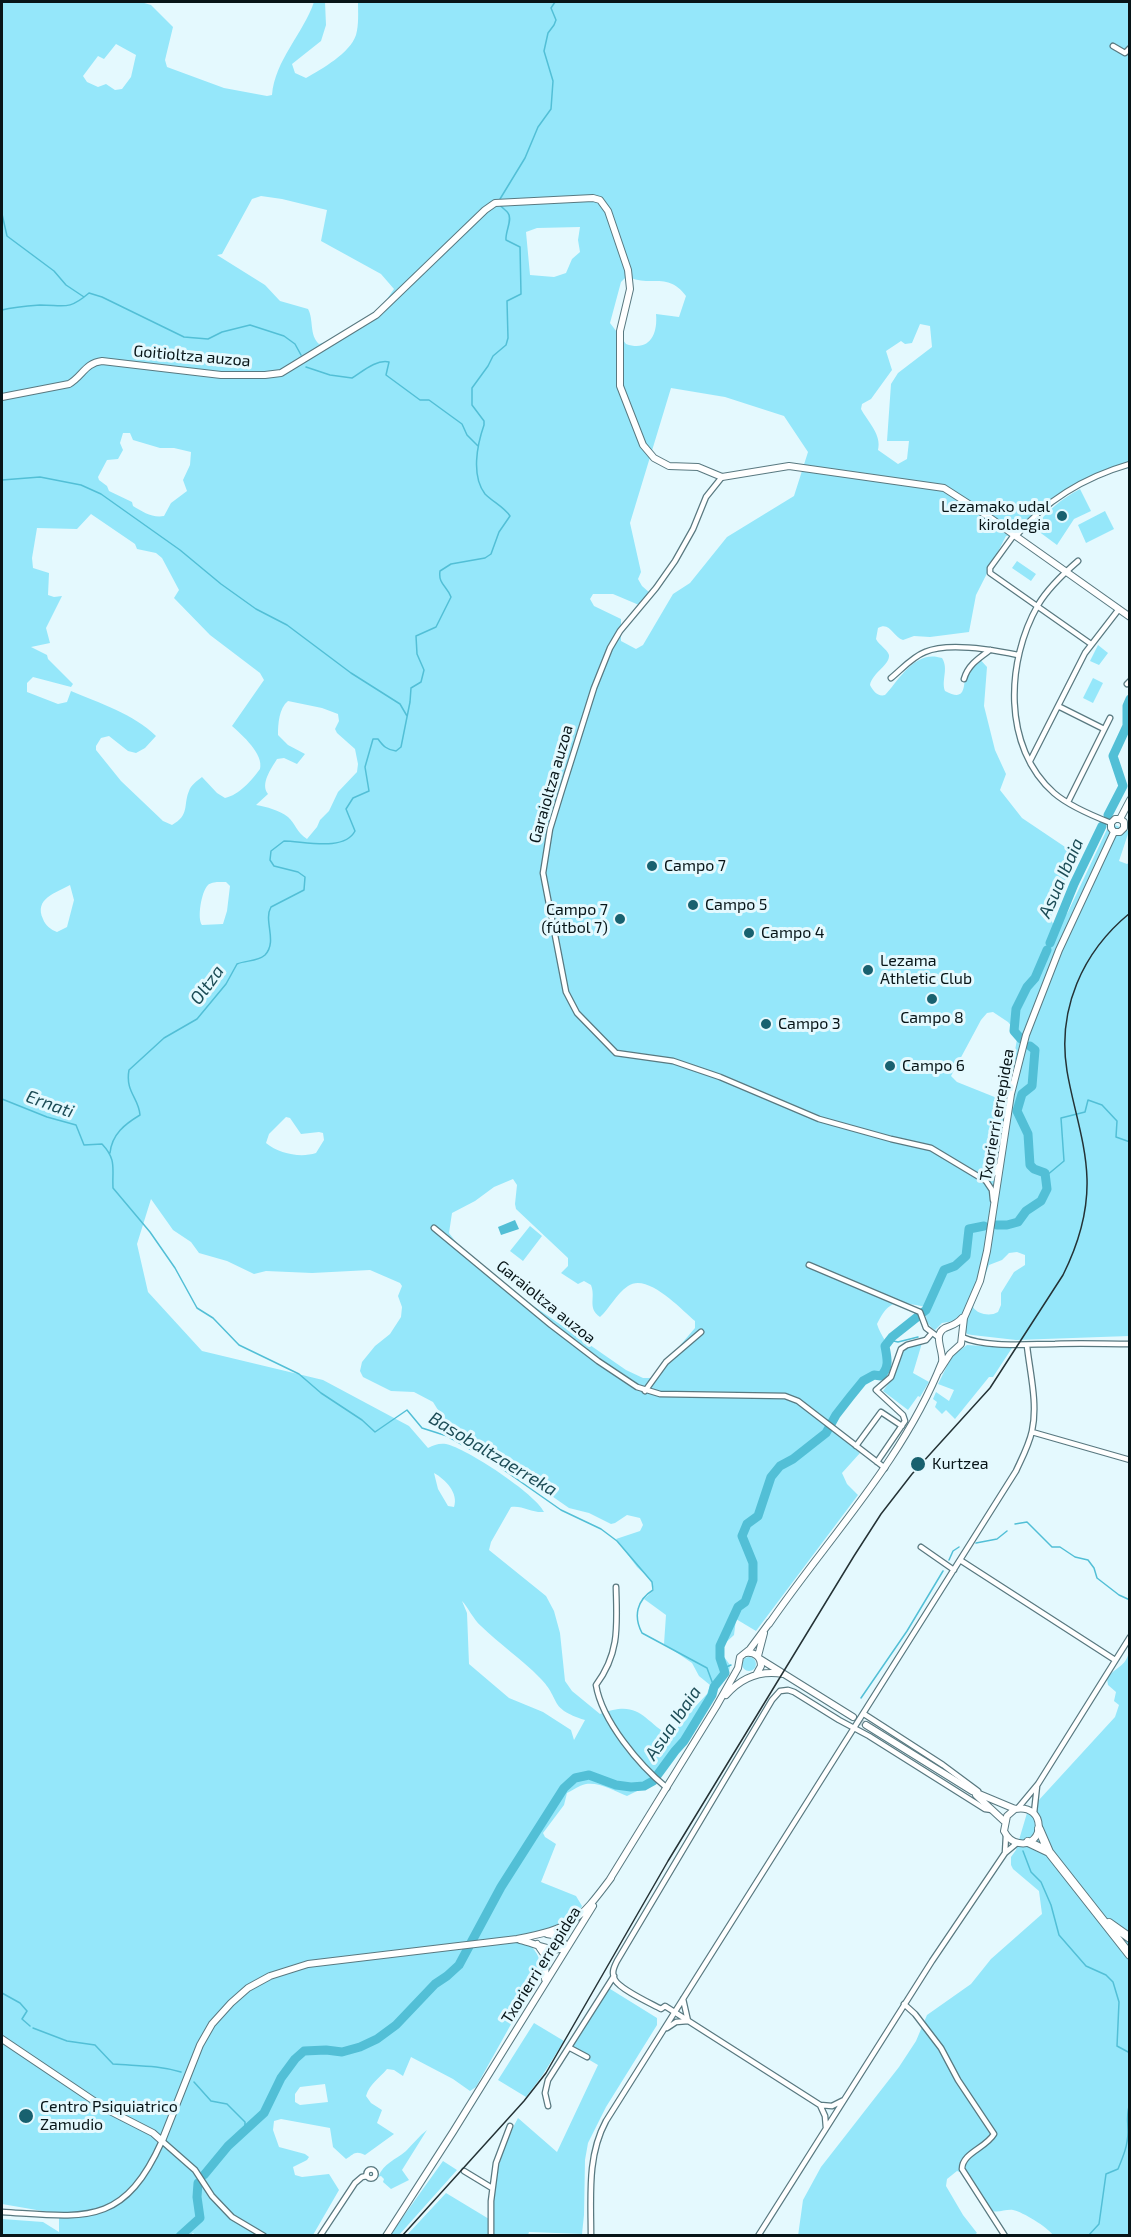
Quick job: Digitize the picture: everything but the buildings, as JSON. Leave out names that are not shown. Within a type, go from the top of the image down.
[{"type":"highway","points":[[1039,1829],[1049,1852],[1129,1955]]},
{"type":"highway","points":[[1028,1842],[1049,1852]]},
{"type":"highway","points":[[1100,1917],[1130,1938]]},
{"type":"street","points":[[1113,46],[1125,53],[1130,48]]},
{"type":"street","name":"Goitioltza auzoa","points":[[2,397],[69,384],[75,381],[88,365],[102,360],[206,374],[281,374],[371,319],[495,202],[593,198],[605,205],[630,280],[629,296],[621,321],[619,375],[622,396],[640,438],[648,452],[663,464],[675,468],[698,467],[722,477]]},
{"type":"street","points":[[1091,644],[989,571],[1015,535],[1044,507],[1064,493],[1098,475],[1130,464]]},
{"type":"street","points":[[722,477],[789,466],[936,486],[958,496],[1130,617]]},
{"type":"street","name":"Garaioltza auzoa","points":[[722,477],[706,497],[693,529],[675,561],[620,631],[610,648],[594,688],[557,804],[548,839],[543,873],[566,992],[577,1013],[616,1053],[673,1061],[720,1077],[819,1119],[931,1148],[988,1180]]},
{"type":"street","points":[[1078,561],[1049,589],[1022,640],[1014,692],[1016,709],[1026,752],[1044,783],[1068,802],[1111,823]]},
{"type":"street","points":[[1030,762],[1091,644],[1119,609]]},
{"type":"street","points":[[891,678],[927,651],[958,648],[1018,655]]},
{"type":"street","points":[[964,679],[966,671],[973,663],[990,650]]},
{"type":"street","points":[[1058,706],[1104,729]]},
{"type":"street","points":[[1068,802],[1110,718]]},
{"type":"street","points":[[1026,752],[1036,751]]},
{"type":"street","points":[[1120,819],[1129,802]]},
{"type":"street","points":[[1114,819],[1120,819],[1127,824],[1123,831],[1114,832],[1111,823],[1114,819]]},
{"type":"street","name":"Txorierri errepidea","points":[[386,2235],[667,1788],[738,1668],[740,1657],[746,1653],[770,1622],[885,1468],[911,1428],[939,1371],[961,1338],[964,1318],[983,1268],[1014,1081],[1029,1025],[1059,950],[1114,832]]},
{"type":"street","points":[[988,1180],[996,1172],[1001,1158]]},
{"type":"street","points":[[988,1180],[998,1183]]},
{"type":"street","points":[[988,1180],[992,1190],[994,1211]]},
{"type":"street","name":"Garaioltza auzoa","points":[[434,1228],[551,1325],[598,1361],[645,1391],[660,1395],[785,1396],[798,1401],[885,1468]]},
{"type":"street","points":[[809,1265],[898,1301],[921,1314],[924,1324],[938,1337]]},
{"type":"street","name":"Txorierri errepidea","points":[[939,1371],[943,1354],[938,1337],[945,1329],[952,1327],[968,1310]]},
{"type":"street","points":[[952,1327],[961,1338],[975,1342],[1027,1346],[1130,1344]]},
{"type":"street","points":[[645,1391],[666,1362],[702,1332]]},
{"type":"street","points":[[877,1462],[905,1421],[903,1415],[876,1390],[891,1377],[901,1349],[907,1344],[926,1340],[932,1333]]},
{"type":"street","points":[[940,1346],[953,1351]]},
{"type":"street","points":[[591,2235],[592,2158],[599,2134],[1016,1471],[1032,1432],[1034,1409],[1027,1346]]},
{"type":"street","points":[[855,1446],[880,1412],[902,1426]]},
{"type":"street","points":[[1032,1432],[1130,1460]]},
{"type":"street","points":[[921,1547],[954,1570]]},
{"type":"street","points":[[960,1560],[1115,1660]]},
{"type":"street","points":[[616,1587],[616,1644],[612,1657],[596,1685],[597,1695],[614,1726],[635,1755],[667,1788]]},
{"type":"street","name":"Txorierri errepidea","points":[[716,1707],[732,1688],[752,1676],[761,1666],[759,1657],[763,1636],[770,1622]]},
{"type":"street","points":[[1005,1853],[1004,1821],[1006,1816],[1016,1809],[1038,1784],[1129,1639]]},
{"type":"street","points":[[746,1653],[759,1657],[853,1717]]},
{"type":"street","points":[[738,1668],[742,1674],[752,1676],[772,1673],[786,1675]]},
{"type":"street","points":[[548,2106],[545,2093],[548,2080],[614,1976],[617,1961],[776,1694],[788,1690],[794,1692],[985,1809],[992,1810]]},
{"type":"street","points":[[864,1713],[943,1765],[990,1800]]},
{"type":"street","points":[[758,2235],[904,2004],[994,1868],[1005,1853],[1017,1843],[1028,1842],[1036,1836],[1039,1829],[1039,1822],[1034,1813],[990,1800],[972,1791],[866,1725]]},
{"type":"street","points":[[1034,1813],[1038,1784]]},
{"type":"street","points":[[972,1791],[1004,1821]]},
{"type":"street","points":[[1006,1835],[1017,1843]]},
{"type":"street","points":[[2,2212],[73,2216],[109,2207],[131,2192],[150,2167],[200,2045],[212,2024],[248,1988],[270,1976],[308,1964],[480,1943],[536,1939],[560,1929],[582,1914],[611,1878]]},
{"type":"street","points":[[536,1939],[552,1950],[567,1947],[558,1936],[547,1934]]},
{"type":"street","points":[[536,1939],[546,1957],[544,1983]]},
{"type":"street","points":[[614,1976],[621,1986],[661,2009],[665,2007],[674,2012],[835,2114]]},
{"type":"street","points":[[683,1998],[688,2021]]},
{"type":"street","points":[[904,2004],[915,2014],[941,2048],[958,2080],[994,2134],[984,2146],[962,2162],[962,2169],[1005,2235]]},
{"type":"street","points":[[664,2029],[676,2022],[688,2021]]},
{"type":"street","points":[[2,2039],[106,2109],[153,2133],[195,2170],[212,2196],[232,2217],[264,2235]]},
{"type":"street","points":[[570,2048],[587,2057]]},
{"type":"street","points":[[823,2108],[844,2100]]},
{"type":"street","points":[[823,2108],[826,2128]]},
{"type":"street","points":[[491,2235],[492,2188],[496,2163],[510,2126]]},
{"type":"street","points":[[464,2171],[492,2188]]},
{"type":"street","points":[[320,2235],[355,2183],[367,2176]]},
{"type":"shaded area","points":[[2,2],[141,2],[151,5],[173,27],[165,60],[167,67],[224,88],[267,96],[272,95],[278,70],[314,2],[325,2],[326,25],[321,41],[292,64],[295,73],[306,78],[335,60],[353,42],[358,27],[358,2],[1129,2],[1129,468],[1097,476],[1066,490],[1038,509],[1018,535],[1006,536],[976,595],[969,632],[930,637],[914,636],[903,640],[886,626],[878,628],[876,639],[888,653],[889,659],[870,685],[876,693],[885,695],[909,667],[932,656],[942,658],[944,662],[945,691],[957,695],[963,691],[967,670],[977,656],[987,667],[984,706],[995,750],[1006,774],[1000,790],[1022,818],[1077,855],[1051,911],[1054,925],[1060,923],[1068,912],[1110,823],[1129,831],[1119,861],[1127,864],[1130,862],[1129,1336],[1016,1340],[967,1334],[960,1320],[942,1323],[935,1330],[927,1320],[928,1307],[897,1303],[887,1309],[877,1324],[889,1350],[887,1369],[883,1374],[856,1388],[831,1427],[860,1453],[842,1473],[847,1484],[858,1495],[756,1631],[736,1619],[734,1635],[722,1646],[722,1654],[730,1665],[729,1672],[721,1680],[684,1745],[664,1767],[657,1781],[627,1796],[604,1786],[592,1784],[580,1786],[567,1793],[564,1805],[543,1833],[556,1844],[541,1882],[576,1896],[582,1906],[567,1921],[530,1935],[528,1943],[538,1957],[539,1974],[476,2087],[470,2091],[453,2079],[411,2057],[403,2076],[394,2070],[387,2069],[372,2084],[366,2096],[371,2103],[382,2110],[377,2123],[394,2134],[365,2155],[357,2153],[346,2159],[333,2147],[330,2128],[281,2119],[274,2121],[273,2130],[279,2147],[309,2157],[293,2167],[295,2175],[302,2177],[329,2174],[339,2190],[313,2235],[196,2236],[193,2233],[189,2236],[2,2235],[2,2219],[43,2222],[59,2232],[59,2217],[54,2213],[2,2204]],"holes":[[[116,44],[136,55],[131,77],[122,89],[115,90],[106,84],[98,87],[87,82],[83,76],[98,56],[104,59]],[[261,196],[282,199],[327,210],[321,241],[381,274],[394,289],[380,309],[340,337],[319,344],[314,336],[308,309],[280,301],[265,285],[217,255],[222,254],[252,199]],[[580,227],[578,240],[580,252],[572,259],[566,273],[554,277],[530,275],[526,232],[537,228]],[[626,277],[643,281],[668,282],[682,291],[686,296],[679,317],[656,314],[655,329],[650,340],[641,346],[626,344],[610,323],[621,282]],[[920,324],[930,326],[932,347],[898,373],[891,384],[887,441],[909,441],[907,459],[898,464],[878,450],[879,444],[874,429],[861,409],[862,404],[871,399],[892,370],[886,351],[901,341],[905,344],[912,343]],[[671,388],[725,397],[784,416],[808,452],[794,496],[727,537],[690,583],[673,594],[643,645],[636,649],[621,641],[621,619],[594,606],[590,599],[593,594],[613,594],[639,605],[649,600],[650,593],[638,579],[641,572],[630,523]],[[123,433],[130,433],[133,440],[160,448],[191,452],[190,465],[183,480],[187,491],[171,503],[164,516],[144,512],[133,506],[132,502],[109,491],[107,486],[99,480],[98,477],[107,460],[118,459],[123,450],[120,443]],[[91,514],[135,544],[137,549],[156,553],[162,558],[179,590],[174,598],[210,635],[260,673],[264,680],[232,726],[251,745],[259,757],[260,769],[245,786],[225,798],[202,777],[190,789],[184,814],[172,825],[163,821],[121,781],[96,750],[101,738],[109,736],[128,751],[136,753],[145,748],[156,736],[127,715],[71,691],[67,702],[58,704],[27,692],[27,683],[33,677],[71,687],[73,684],[48,659],[47,655],[31,647],[50,643],[46,628],[62,596],[48,595],[49,573],[33,568],[32,558],[37,528],[77,529]],[[288,701],[338,714],[339,721],[335,729],[355,749],[357,772],[338,792],[329,811],[307,839],[284,815],[273,809],[256,805],[268,794],[266,781],[277,759],[284,758],[297,764],[305,754],[288,745],[278,735],[281,712]],[[214,882],[226,882],[230,886],[227,911],[223,924],[202,925],[200,917],[202,899],[208,885]],[[70,885],[74,900],[67,927],[57,932],[50,929],[41,912],[41,906],[52,894]],[[993,1012],[1008,1022],[1018,1034],[1009,1078],[1002,1094],[997,1098],[957,1082],[951,1076],[987,1013]],[[286,1117],[290,1118],[301,1134],[323,1133],[324,1140],[316,1153],[297,1155],[284,1152],[266,1143],[269,1134]],[[513,1179],[517,1185],[516,1209],[568,1258],[568,1266],[561,1273],[578,1284],[584,1281],[591,1285],[596,1314],[600,1317],[628,1286],[636,1283],[645,1284],[681,1308],[695,1321],[695,1328],[652,1378],[643,1378],[626,1370],[499,1282],[464,1253],[449,1233],[452,1213],[475,1201],[494,1187]],[[151,1199],[173,1230],[191,1242],[199,1253],[227,1261],[254,1274],[266,1271],[312,1273],[370,1270],[400,1283],[402,1286],[398,1296],[402,1307],[401,1317],[390,1334],[375,1346],[362,1362],[360,1371],[363,1377],[391,1391],[414,1392],[433,1402],[448,1426],[502,1455],[533,1483],[569,1508],[589,1513],[611,1524],[627,1515],[640,1518],[643,1525],[640,1531],[616,1539],[637,1567],[651,1580],[654,1590],[644,1599],[666,1615],[664,1644],[692,1663],[699,1676],[710,1685],[707,1694],[682,1721],[671,1737],[632,1710],[613,1710],[600,1714],[572,1691],[565,1681],[560,1633],[554,1611],[546,1596],[489,1550],[491,1542],[511,1507],[544,1512],[538,1504],[500,1473],[469,1454],[446,1444],[437,1444],[428,1448],[409,1426],[323,1380],[202,1351],[148,1292],[137,1244]],[[1017,1252],[1025,1255],[1025,1265],[1014,1272],[1001,1293],[1001,1305],[995,1314],[981,1313],[973,1307],[989,1265],[1002,1260],[1009,1253]],[[434,1473],[450,1487],[455,1502],[454,1507],[448,1506],[438,1489]],[[462,1601],[481,1626],[540,1678],[560,1707],[573,1716],[585,1720],[574,1740],[571,1730],[543,1712],[509,1698],[469,1664],[467,1613]],[[325,2084],[328,2102],[300,2105],[295,2102],[295,2094],[300,2087]]]},
{"type":"shaded area","name":"Lezamako udal kiroldegia","points":[[1080,489],[1091,511],[1074,519],[1057,545],[1034,528],[1055,506]]},
{"type":"shaded area","points":[[1105,511],[1114,529],[1086,543],[1078,525]]},
{"type":"shaded area","points":[[1017,561],[1036,574],[1031,581],[1012,568]]},
{"type":"shaded area","points":[[1098,645],[1108,653],[1099,665],[1090,661]]},
{"type":"shaded area","points":[[1093,678],[1103,683],[1093,703],[1083,698]]},
{"type":"shaded area","points":[[515,1220],[519,1229],[501,1235],[498,1227]]},
{"type":"shaded area","points":[[530,1226],[542,1236],[523,1261],[510,1251]]},
{"type":"shaded area","points":[[922,1343],[913,1373],[929,1382],[920,1397],[918,1396],[908,1410],[883,1391],[895,1374],[902,1352],[909,1346]]},
{"type":"shaded area","points":[[967,1345],[1012,1348],[993,1377],[989,1377],[955,1419],[946,1410],[942,1414],[935,1407],[937,1402],[933,1399],[936,1392],[949,1401],[954,1390],[938,1384],[952,1356]]},
{"type":"shaded area","points":[[1128,1655],[1129,2235],[1053,2235],[1040,2224],[1017,2211],[995,2212],[990,2210],[981,2201],[967,2178],[957,2171],[947,2179],[946,2186],[977,2233],[974,2235],[798,2236],[803,2200],[821,2167],[899,2067],[916,2041],[927,2015],[971,1984],[991,1959],[1042,1914],[1039,1891],[1013,1869],[1011,1857],[1016,1850],[1027,1813],[1115,1717],[1119,1705],[1114,1701],[1116,1692],[1108,1685],[1107,1679]]},
{"type":"shaded area","points":[[746,1657],[752,1657],[756,1664],[752,1671],[746,1671],[742,1667],[742,1661]]},
{"type":"shaded area","points":[[607,1987],[657,2018],[657,2025],[606,2107],[588,2143],[585,2160],[582,2234],[529,2232],[528,2235],[493,2236],[497,2175],[510,2133],[518,2118],[557,2152],[598,2065],[574,2051],[573,2046]]},
{"type":"shaded area","points":[[534,2023],[564,2041],[526,2097],[498,2080]]},
{"type":"shaded area","points":[[427,2130],[402,2170],[409,2180],[391,2189],[383,2182],[384,2179],[381,2176],[378,2177],[380,2172]]},
{"type":"shaded area","points":[[443,2161],[457,2170],[399,2235],[390,2235]]},
{"type":"shaded area","points":[[446,2193],[489,2219],[489,2235],[406,2236]]},
{"type":"waterway","points":[[500,199],[525,158],[538,127],[551,109],[553,81],[544,51],[548,33],[556,20],[551,8],[555,2]]},
{"type":"waterway","name":"Oltza","points":[[110,1153],[116,1135],[140,1115],[130,1089],[129,1070],[164,1038],[197,1019],[226,984],[237,964],[259,959],[265,955],[269,949],[271,937],[269,918],[271,907],[304,890],[305,877],[298,872],[274,866],[270,860],[271,851],[284,841],[333,843],[350,837],[355,831],[346,809],[353,798],[369,791],[365,767],[373,739],[378,739],[386,747],[396,751],[401,747],[411,688],[421,682],[424,670],[417,654],[416,636],[436,627],[451,597],[442,582],[440,571],[451,564],[485,558],[491,554],[499,532],[510,516],[485,494],[481,487],[477,460],[484,421],[472,405],[472,388],[493,356],[506,345],[508,338],[507,301],[521,294],[520,247],[506,240],[509,216],[500,205]]},
{"type":"waterway","points":[[2,214],[7,236],[84,297]]},
{"type":"waterway","points":[[2,310],[40,305],[66,306],[89,293],[102,297],[184,337],[208,339],[222,332],[250,325],[284,336],[295,344],[301,355]]},
{"type":"waterway","points":[[306,367],[330,375],[352,378],[374,364],[389,362],[386,375],[420,400],[429,400],[462,424],[467,435],[478,446]]},
{"type":"waterway","points":[[2,480],[40,477],[81,485],[101,494],[180,550],[256,609],[287,625],[351,673],[400,704],[407,716]]},
{"type":"waterway","name":"Asua Ibaia","points":[[1108,815],[1123,786],[1113,756],[1127,726],[1127,706],[1130,699]]},
{"type":"waterway","name":"Asua Ibaia","points":[[1050,943],[1074,884],[1102,826]]},
{"type":"waterway","name":"Asua Ibaia","points":[[1021,1039],[1014,1031],[1016,1009],[1027,987],[1035,978],[1047,950]]},
{"type":"waterway","name":"Asua Ibaia","points":[[997,1225],[1018,1222],[1026,1211],[1041,1201],[1047,1189],[1045,1173],[1030,1165],[1028,1134],[1017,1111],[1022,1094],[1032,1086],[1035,1050],[1030,1046]]},
{"type":"waterway","name":"Basobaltzaerreka","points":[[2,1099],[47,1117],[76,1125],[84,1145],[102,1144],[112,1160],[113,1188],[150,1232],[175,1268],[197,1308],[213,1318],[239,1345],[299,1374],[375,1432],[407,1410],[422,1428],[447,1436],[491,1461],[561,1510],[601,1529],[617,1541],[652,1582],[653,1590],[643,1599],[638,1609],[637,1615],[642,1633],[707,1668],[714,1687]]},
{"type":"waterway","points":[[1046,1176],[1064,1161],[1061,1118],[1085,1112],[1088,1100],[1102,1105],[1117,1121],[1116,1137],[1130,1142]]},
{"type":"waterway","name":"Asua Ibaia","points":[[204,2175],[228,2146],[264,2113],[281,2078],[304,2051],[342,2052],[377,2039],[396,2025],[435,1984],[459,1965],[501,1887],[564,1788],[575,1778],[589,1775],[616,1785],[631,1787],[644,1786],[653,1781],[684,1741],[712,1695],[714,1687],[725,1673],[720,1658],[720,1646],[738,1607],[745,1602],[753,1580],[753,1563],[742,1536],[747,1524],[758,1516],[771,1477],[780,1466],[793,1459],[826,1433],[836,1415],[863,1381],[884,1373],[887,1366],[885,1346],[892,1337],[926,1310],[944,1270],[955,1266],[966,1256],[969,1229],[984,1226]]},
{"type":"waterway","points":[[889,1340],[898,1342],[918,1337]]},
{"type":"waterway","points":[[1015,1524],[1027,1522],[1052,1547],[1060,1547],[1075,1557],[1088,1560],[1097,1578],[1119,1595],[1130,1600]]},
{"type":"waterway","points":[[976,1543],[997,1539],[1007,1531]]},
{"type":"waterway","points":[[949,1560],[953,1551],[959,1547]]},
{"type":"waterway","points":[[861,1698],[907,1631],[943,1571]]},
{"type":"waterway","points":[[724,1668],[731,1665]]},
{"type":"waterway","points":[[1023,1851],[1031,1872],[1041,1882],[1051,1905],[1059,1935],[1086,1966],[1106,1975],[1113,1982],[1119,2002],[1117,2046],[1130,2053]]},
{"type":"waterway","points":[[2,1993],[20,2003],[27,2011],[22,2019],[30,2026]]},
{"type":"waterway","points":[[33,2028],[67,2041],[95,2045],[113,2064],[156,2067],[181,2072]]},
{"type":"waterway","points":[[194,2082],[211,2101],[227,2104],[245,2122],[245,2129]]},
{"type":"waterway","points":[[1088,2236],[1099,2224],[1106,2174],[1118,2169],[1125,2151],[1130,2103]]},
{"type":"waterway","name":"Asua Ibaia","points":[[180,2236],[200,2218],[198,2183]]},
{"type":"tunnel","points":[[853,1717],[866,1725]]},
{"type":"railway","points":[[402,2236],[524,2101],[546,2073],[668,1861],[881,1514],[912,1474],[990,1388],[1063,1275],[1081,1228],[1087,1192],[1084,1152],[1067,1071],[1065,1048],[1070,1004],[1086,964],[1113,928],[1130,913]]},
{"type":"place","name":"Lezamako udal kiroldegia","points":[[1062,516]]},
{"type":"place","name":"Campo 7","points":[[652,866]]},
{"type":"place","name":"Campo 5","points":[[693,905]]},
{"type":"place","name":"Campo 7 (fútbol 7)","points":[[620,919]]},
{"type":"place","name":"Campo 4","points":[[749,933]]},
{"type":"place","name":"Lezama Athletic Club","points":[[868,970]]},
{"type":"place","name":"Campo 8","points":[[932,999]]},
{"type":"place","name":"Campo 3","points":[[766,1024]]},
{"type":"place","name":"Campo 6","points":[[890,1066]]},
{"type":"place","name":"Kurtzea","points":[[918,1464]]},
{"type":"place","name":"Centro Psiquiatrico Zamudio","points":[[26,2116]]},
{"type":"water label","name":"Ernati","points":[[50,1104]]}]
